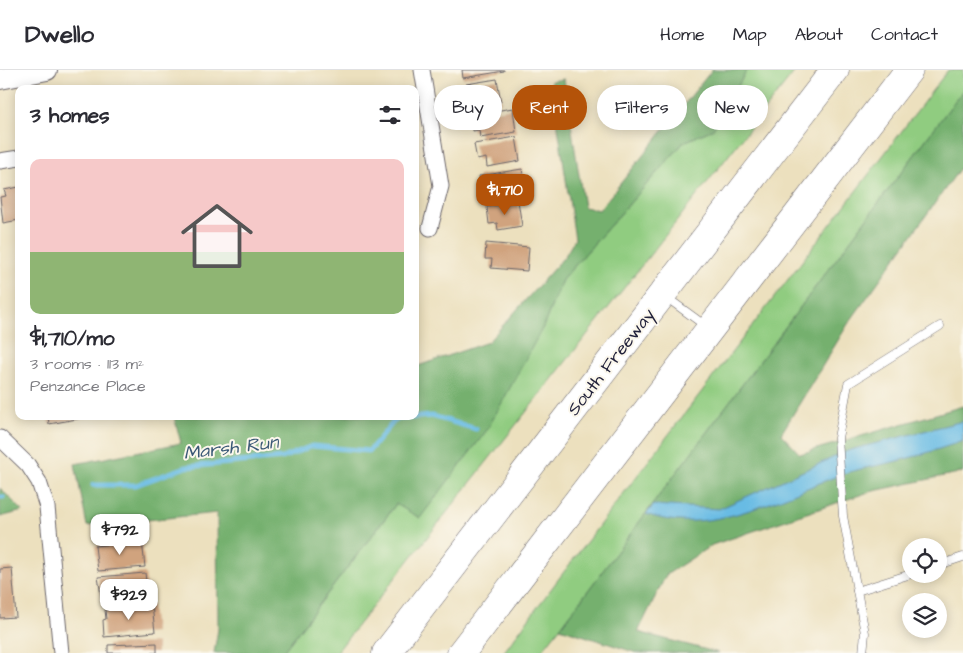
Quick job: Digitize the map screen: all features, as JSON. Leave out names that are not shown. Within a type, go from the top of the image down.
[{"type":"highway","name":"South Freeway","points":[[386,653],[835,70]]},
{"type":"highway","points":[[460,653],[909,70]]},
{"type":"street","points":[[0,78],[47,70]]},
{"type":"street","points":[[422,70],[441,186],[430,228]]},
{"type":"street","points":[[0,161],[15,159]]},
{"type":"street","points":[[0,438],[28,466],[39,482],[47,507],[58,653]]},
{"type":"lane","points":[[662,295],[710,328]]},
{"type":"lane","points":[[863,653],[865,633],[843,516],[838,438],[848,384],[940,326]]},
{"type":"lane","points":[[947,561],[963,556]]},
{"type":"lane","points":[[857,591],[902,577]]},
{"type":"green space","points":[[712,70],[747,70],[738,85],[700,85]]},
{"type":"green space","points":[[747,70],[796,70],[768,105],[768,85],[738,85]]},
{"type":"green space","points":[[948,70],[963,70],[963,90],[560,628],[540,653],[503,653],[613,507]]},
{"type":"green space","points":[[564,79],[565,85],[552,85],[551,81]]},
{"type":"green space","points":[[697,89],[697,130],[711,130],[684,142],[562,280],[543,327],[487,430],[420,518],[396,504],[282,653],[214,653],[218,629],[217,513],[87,526],[75,464],[181,443],[175,420],[419,420],[419,366],[488,342],[565,256],[575,239],[558,130],[572,130],[584,207],[599,210],[664,130],[687,130],[687,101]]},
{"type":"green space","points":[[963,90],[963,164],[848,324],[781,434],[800,454],[963,406],[963,472],[869,492],[712,545],[666,575],[638,632],[719,653],[637,653],[560,628]]},
{"type":"green space","points":[[711,130],[749,130],[336,653],[282,653],[397,503],[420,518],[543,327],[562,280],[684,142]]},
{"type":"green space","points":[[0,488],[23,511],[0,517]]},
{"type":"water","points":[[963,421],[963,441],[909,458],[849,472],[749,510],[724,517],[698,521],[672,520],[646,514],[654,505],[719,509],[850,450]]},
{"type":"building","points":[[462,70],[504,70],[504,71],[463,78]]},
{"type":"building","points":[[497,79],[498,85],[466,85]]},
{"type":"building","points":[[512,108],[512,130],[516,130],[516,132],[480,138],[479,130],[502,130],[502,110]]},
{"type":"building","points":[[516,137],[520,161],[487,167],[486,158],[477,160],[474,144]]},
{"type":"building","points":[[522,169],[526,192],[491,198],[489,191],[482,192],[479,176]]},
{"type":"building","points":[[15,188],[15,221],[3,223],[0,197],[6,196],[4,190]]},
{"type":"building","points":[[518,201],[522,226],[498,230],[497,223],[489,224],[487,207]]},
{"type":"building","points":[[486,243],[529,247],[527,271],[491,268],[492,259],[485,259]]},
{"type":"building","points":[[48,420],[71,420],[49,424]]},
{"type":"building","points":[[142,541],[145,567],[98,571],[95,546]]},
{"type":"building","points":[[12,568],[16,617],[0,618],[0,569]]},
{"type":"building","points":[[145,573],[148,597],[102,601],[98,577]]},
{"type":"building","points":[[152,605],[155,632],[104,637],[103,620],[106,619],[105,610]]},
{"type":"building","points":[[157,643],[157,653],[108,653],[108,645]]},
{"type":"waterway","name":"Marsh Run","points":[[419,417],[432,416],[476,429]]},
{"type":"waterway","name":"Marsh Run","points":[[93,485],[136,485],[186,467],[282,458],[312,446],[369,451],[395,420]]}]
